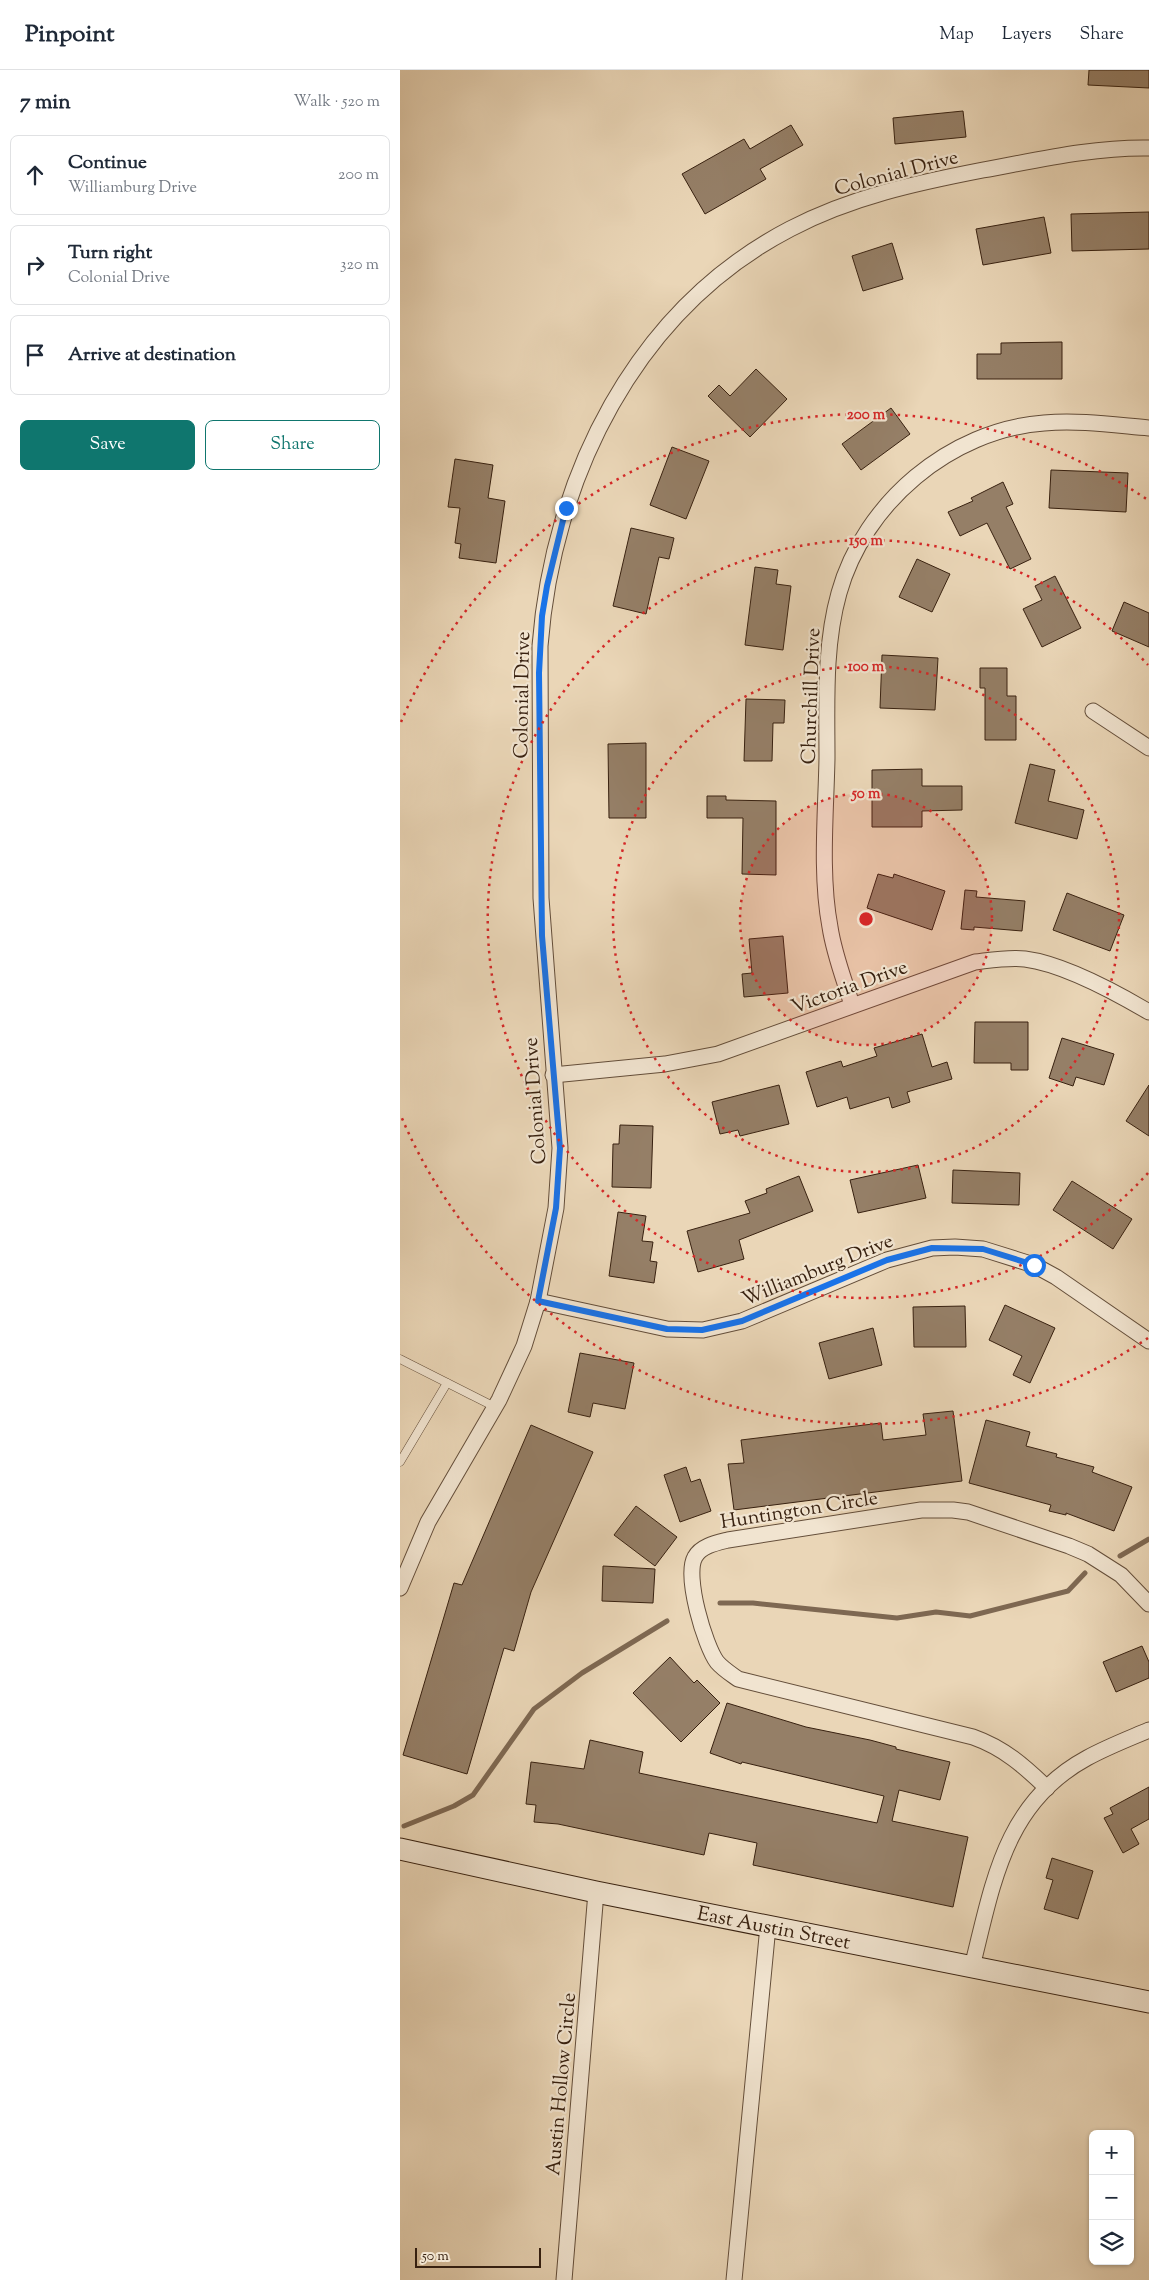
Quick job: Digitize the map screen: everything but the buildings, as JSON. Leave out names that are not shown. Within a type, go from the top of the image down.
[{"type":"main road","name":"East Austin Street","points":[[400,1849],[596,1892],[1149,2002]]},
{"type":"street","name":"Colonial Drive","points":[[400,1588],[432,1515],[495,1407],[524,1346],[538,1301],[549,1247],[559,1175],[558,1125],[541,898],[539,673],[542,616],[555,548],[576,476],[590,444],[628,377],[671,322],[726,270],[759,247],[824,213],[853,202],[918,183],[1070,154],[1149,148]]},
{"type":"street","name":"Churchill Drive","points":[[852,1005],[832,941],[829,925],[826,877],[827,693],[830,648],[839,593],[859,545],[876,517],[916,476],[968,444],[992,434],[1024,426],[1072,422],[1149,428]]},
{"type":"street","points":[[1093,711],[1149,748]]},
{"type":"street","name":"Victoria Drive","points":[[553,1075],[665,1064],[718,1054],[975,962],[999,958],[1024,959],[1051,965],[1127,999],[1149,1012]]},
{"type":"street","name":"Williamburg Drive","points":[[538,1301],[667,1329],[702,1330],[742,1321],[887,1260],[932,1248],[955,1247],[983,1249],[1034,1265],[1056,1277],[1149,1341]]},
{"type":"street","name":"Huntington Circle","points":[[1047,1788],[1020,1762],[989,1742],[738,1679],[726,1671],[711,1652],[704,1633],[692,1578],[694,1558],[701,1550],[712,1544],[728,1540],[921,1510],[953,1510],[985,1517],[1088,1554],[1121,1575],[1149,1604]]},
{"type":"street","points":[[972,1967],[1003,1852],[1021,1819],[1057,1778],[1086,1758],[1149,1730]]},
{"type":"street","name":"Austin Hollow Circle","points":[[564,2280],[596,1892]]},
{"type":"street","points":[[734,2280],[768,1926]]},
{"type":"lane","points":[[400,1359],[495,1407]]},
{"type":"lane","points":[[400,1462],[447,1383]]},
{"type":"waterway","points":[[1120,1556],[1149,1539]]},
{"type":"waterway","points":[[720,1603],[753,1603],[897,1618],[936,1612],[970,1616],[1068,1591],[1085,1573]]},
{"type":"waterway","points":[[404,1826],[454,1806],[473,1795],[534,1709],[582,1673],[667,1621]]},
{"type":"route","points":[[566,508],[555,548],[542,616],[539,673],[542,936],[560,1148],[556,1208],[538,1301],[667,1329],[702,1330],[742,1321],[887,1260],[932,1248],[983,1249],[1034,1265]]}]
